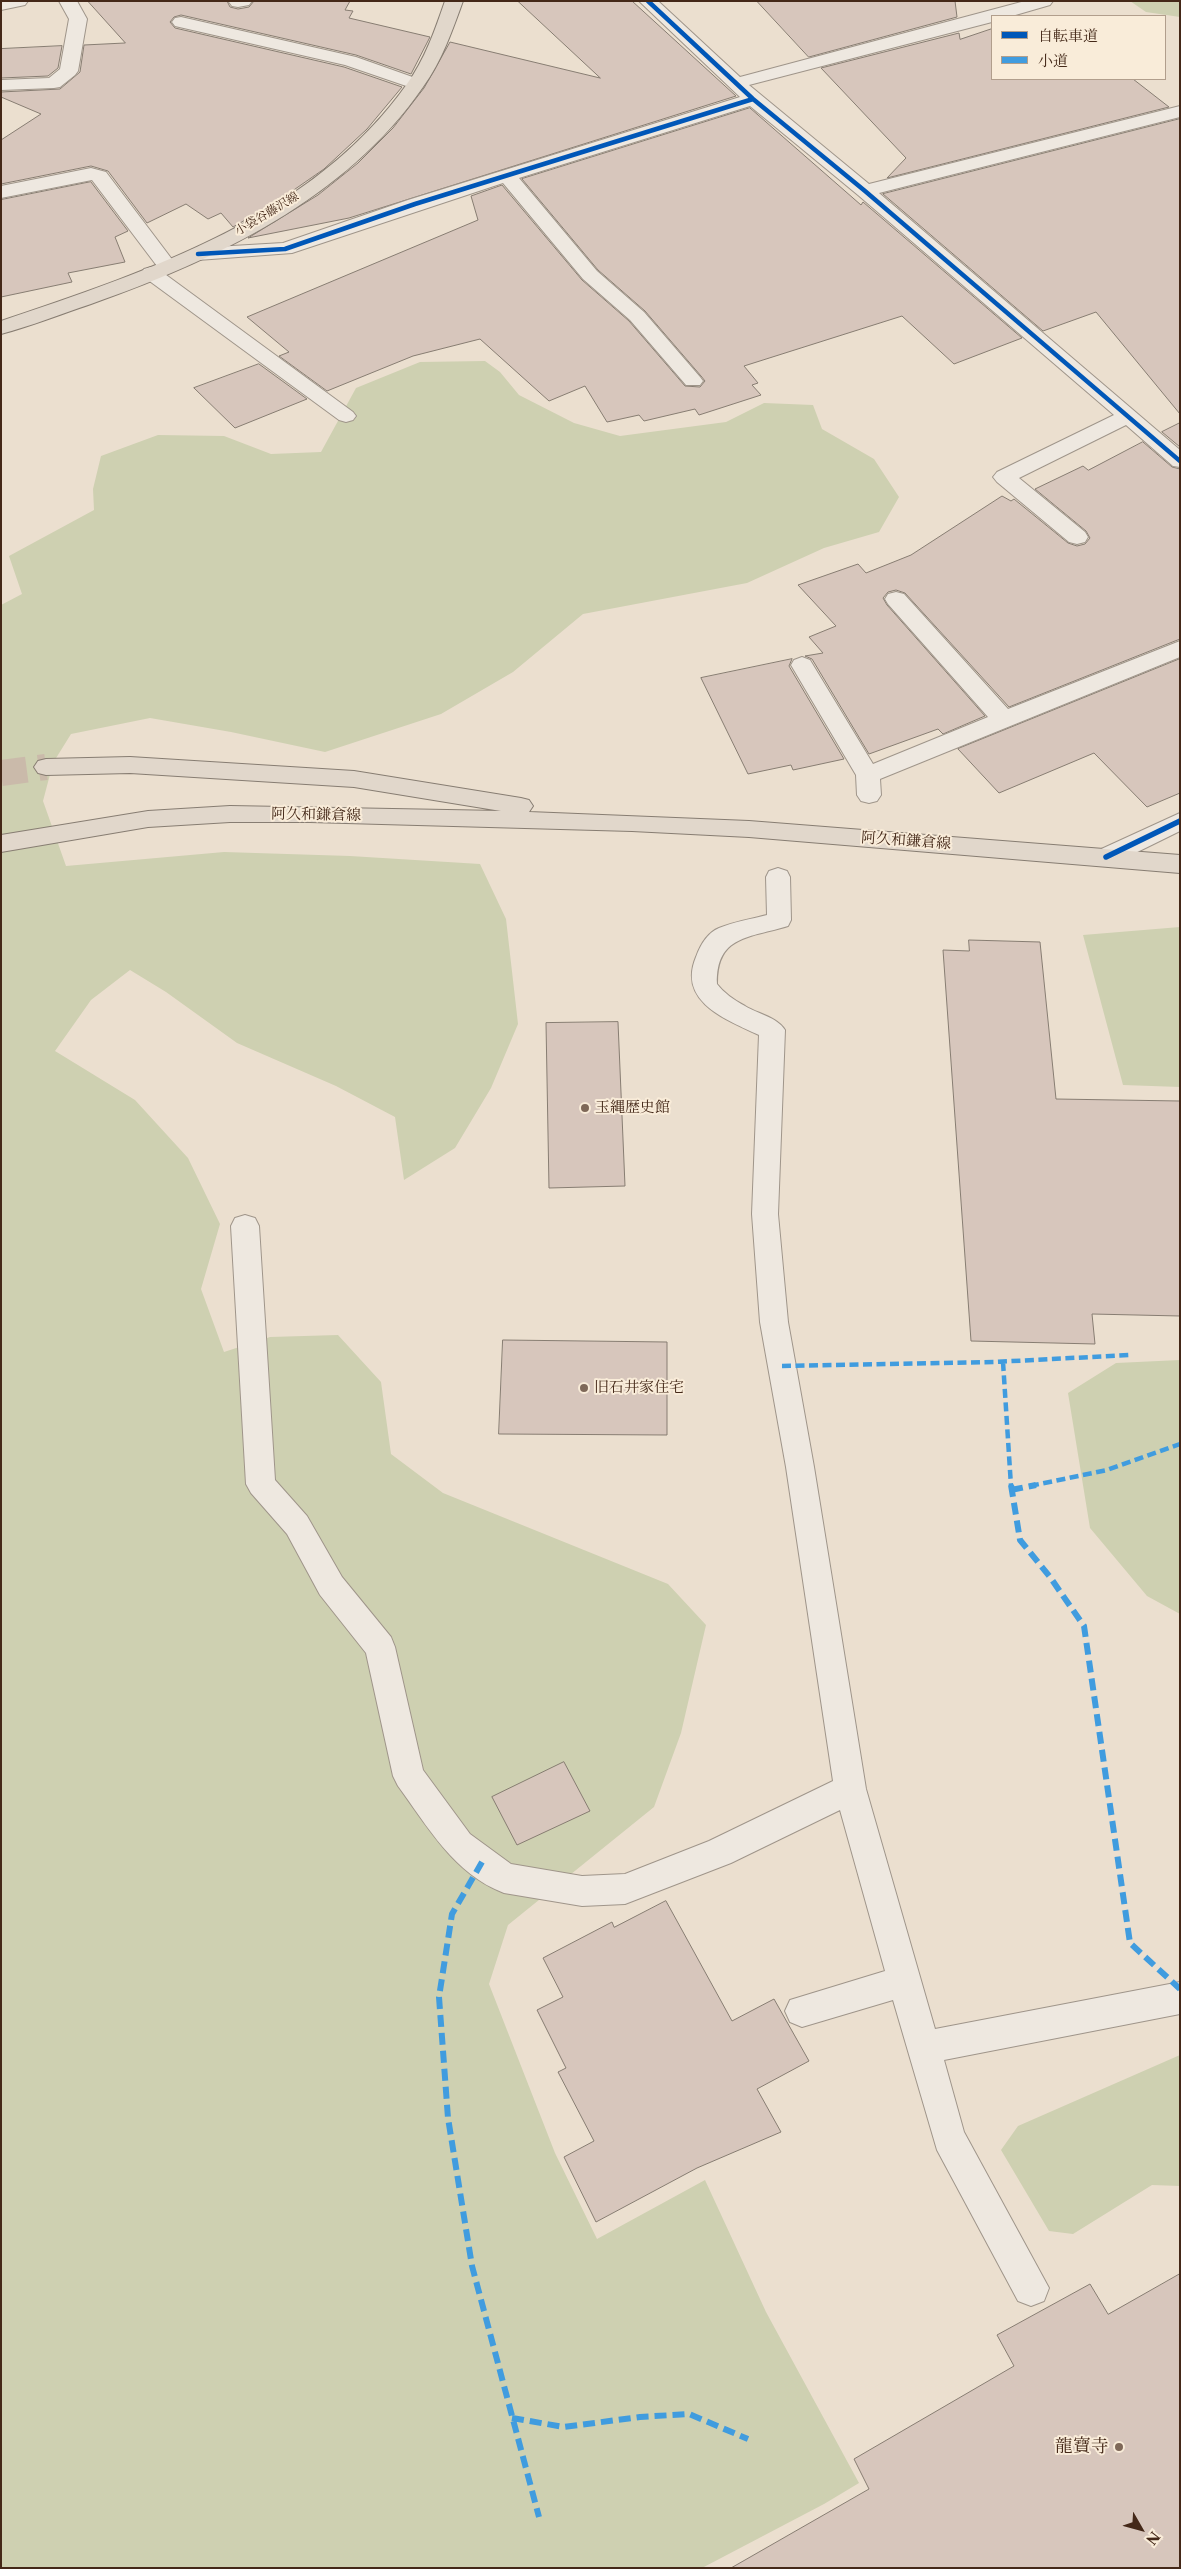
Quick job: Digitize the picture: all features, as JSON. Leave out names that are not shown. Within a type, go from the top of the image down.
[{"type":"main road","name":"小袋谷藤沢線","points":[[1,328],[107,291],[198,254],[272,214],[344,163],[398,110],[436,49],[454,1]]},
{"type":"main road","name":"阿久和鎌倉線","points":[[46,767],[130,765],[354,779],[632,823]]},
{"type":"main road","name":"阿久和鎌倉線","points":[[1,844],[148,819],[230,814],[310,814],[632,823],[749,829],[1180,864]]},
{"type":"street","points":[[1,5],[19,1]]},
{"type":"street","points":[[1,85],[54,83],[68,71],[78,19],[68,1]]},
{"type":"street","points":[[648,1],[753,99],[865,191],[1180,461]]},
{"type":"street","points":[[999,15],[1044,1]]},
{"type":"street","points":[[737,83],[991,18]]},
{"type":"street","points":[[181,22],[350,61],[415,84]]},
{"type":"street","points":[[198,254],[285,249],[415,204],[753,99]]},
{"type":"street","points":[[865,191],[1180,111]]},
{"type":"street","points":[[1,192],[91,174],[99,176],[159,270],[346,416]]},
{"type":"street","points":[[507,176],[590,274],[637,316],[693,381]]},
{"type":"street","points":[[1076,537],[1004,477],[1128,416]]},
{"type":"street","points":[[896,599],[1004,720]]},
{"type":"street","points":[[802,665],[868,785],[1004,720],[1180,648]]},
{"type":"street","points":[[1106,857],[1180,821]]},
{"type":"street","points":[[778,877],[779,920],[726,935],[712,948],[704,967],[704,986],[715,999],[736,1013],[772,1030],[765,1214],[774,1322],[800,1467],[850,1789],[949,2138],[1031,2288]]},
{"type":"street","points":[[244,1226],[256,1428],[262,1484],[297,1525],[331,1586],[380,1647],[409,1776],[460,1845],[504,1878],[582,1891],[625,1888],[720,1852],[850,1789]]},
{"type":"street","points":[[802,2011],[904,1981]]},
{"type":"street","points":[[923,2048],[1180,1998]]},
{"type":"green space","points":[[1130,1],[1180,1],[1180,17],[1146,12]]},
{"type":"green space","points":[[485,361],[500,372],[519,395],[574,423],[620,436],[726,422],[764,403],[813,405],[822,429],[874,459],[899,497],[879,532],[824,548],[747,583],[583,614],[513,672],[441,714],[325,752],[231,732],[150,718],[71,734],[53,763],[43,801],[66,866],[224,852],[350,856],[480,864],[506,919],[518,1024],[491,1088],[455,1148],[404,1180],[395,1117],[336,1086],[237,1043],[166,992],[130,970],[91,1000],[55,1051],[135,1100],[188,1158],[220,1224],[201,1289],[224,1352],[270,1337],[338,1335],[381,1382],[391,1454],[443,1493],[668,1584],[706,1625],[681,1733],[654,1807],[508,1925],[489,1984],[555,2153],[597,2239],[705,2180],[766,2312],[859,2483],[824,2504],[702,2568],[1,2568],[1,605],[22,594],[9,556],[94,510],[93,489],[101,456],[158,435],[224,436],[271,454],[321,452],[356,388],[420,362]]},
{"type":"green space","points":[[1180,927],[1180,1087],[1123,1085],[1083,935]]},
{"type":"green space","points":[[1180,1360],[1180,1614],[1147,1596],[1090,1528],[1068,1393],[1116,1363]]},
{"type":"green space","points":[[1180,2055],[1180,2186],[1152,2185],[1073,2234],[1049,2231],[1001,2150],[1018,2126]]},
{"type":"building","points":[[88,1],[227,1],[230,7],[238,9],[249,7],[254,1],[350,1],[345,10],[353,11],[349,18],[430,37],[411,74],[356,55],[181,15],[174,17],[170,22],[175,28],[344,67],[402,87],[367,129],[324,169],[275,203],[233,227],[221,213],[208,219],[186,204],[147,223],[108,171],[91,166],[1,184],[1,140],[41,114],[1,97],[1,92],[60,89],[80,72],[84,45],[125,43]]},
{"type":"building","points":[[518,1],[632,1],[736,96],[349,218],[248,238],[318,195],[358,163],[393,128],[424,88],[450,42],[600,78]]},
{"type":"building","points":[[757,1],[955,1],[957,17],[809,57]]},
{"type":"building","points":[[991,29],[991,80],[1134,80],[1169,107],[887,178],[906,158],[821,68],[959,33],[960,39]]},
{"type":"building","points":[[62,46],[58,68],[48,76],[1,78],[1,49]]},
{"type":"building","points":[[750,108],[861,205],[863,202],[1022,338],[954,364],[902,316],[744,366],[758,383],[752,385],[761,395],[699,415],[695,409],[644,421],[639,415],[607,422],[585,386],[549,401],[480,339],[413,356],[327,391],[279,356],[289,352],[247,317],[478,220],[471,196],[502,185],[582,280],[629,321],[685,386],[700,387],[705,381],[701,376],[645,311],[598,270],[522,179]]},
{"type":"building","points":[[1180,119],[1180,414],[1096,312],[1043,331],[883,194]]},
{"type":"building","points":[[91,182],[128,231],[115,237],[125,262],[68,273],[72,282],[1,297],[1,200]]},
{"type":"building","points":[[259,364],[307,399],[235,428],[194,388]]},
{"type":"building","points":[[1180,423],[1180,447],[1162,432]]},
{"type":"building","points":[[1143,442],[1172,467],[1180,469],[1180,639],[1009,707],[905,593],[896,590],[888,592],[883,598],[887,605],[985,716],[943,734],[938,729],[869,754],[812,659],[805,656],[823,653],[809,637],[836,626],[798,585],[858,564],[866,573],[911,555],[1002,496],[1011,501],[1014,499],[1068,543],[1077,546],[1085,544],[1090,538],[1086,531],[1035,489],[1083,466],[1088,470]]},
{"type":"building","points":[[792,659],[789,666],[844,759],[793,770],[791,765],[748,774],[701,678]]},
{"type":"building","points":[[1180,659],[1180,793],[1147,807],[1094,753],[999,793],[958,749]]},
{"type":"building","points":[[969,940],[1040,942],[1056,1099],[1180,1101],[1180,1316],[1092,1314],[1095,1344],[971,1341],[943,950],[969,951]]},
{"type":"building","name":"玉縄歴史館","points":[[618,1022],[625,1186],[549,1188],[546,1023]]},
{"type":"building","name":"旧石井家住宅","points":[[503,1340],[667,1342],[667,1435],[499,1434]]},
{"type":"building","points":[[564,1762],[590,1811],[517,1845],[492,1797]]},
{"type":"building","points":[[666,1901],[732,2021],[774,1999],[809,2061],[757,2089],[781,2132],[697,2168],[596,2222],[564,2157],[594,2141],[558,2072],[566,2068],[537,2010],[563,1997],[543,1958],[612,1922],[614,1927]]},
{"type":"building","points":[[1180,2274],[1180,2568],[731,2568],[869,2489],[854,2459],[1014,2366],[997,2335],[1090,2284],[1108,2314]]},
{"type":"tunnel","points":[[1,773],[46,767]]},
{"type":"marked path","points":[[782,1366],[994,1362],[1130,1355]]},
{"type":"marked path","points":[[1003,1362],[1011,1490],[1020,1540],[1050,1577],[1084,1626],[1130,1943],[1180,1989]]},
{"type":"marked path","points":[[1011,1490],[1107,1470],[1180,1444]]},
{"type":"marked path","points":[[482,1862],[452,1914],[439,1997],[448,2118],[472,2266],[539,2517]]},
{"type":"marked path","points":[[512,2418],[564,2427],[640,2417],[689,2414],[748,2439]]},
{"type":"cycle path","points":[[648,1],[753,99],[865,191],[1180,461]]},
{"type":"cycle path","points":[[198,254],[285,249],[415,204],[753,99]]},
{"type":"cycle path","points":[[1106,857],[1180,821]]},
{"type":"place","name":"玉縄歴史館","points":[[585,1108]]},
{"type":"place","name":"旧石井家住宅","points":[[584,1388]]},
{"type":"place","name":"龍寶寺","points":[[1119,2447]]}]
